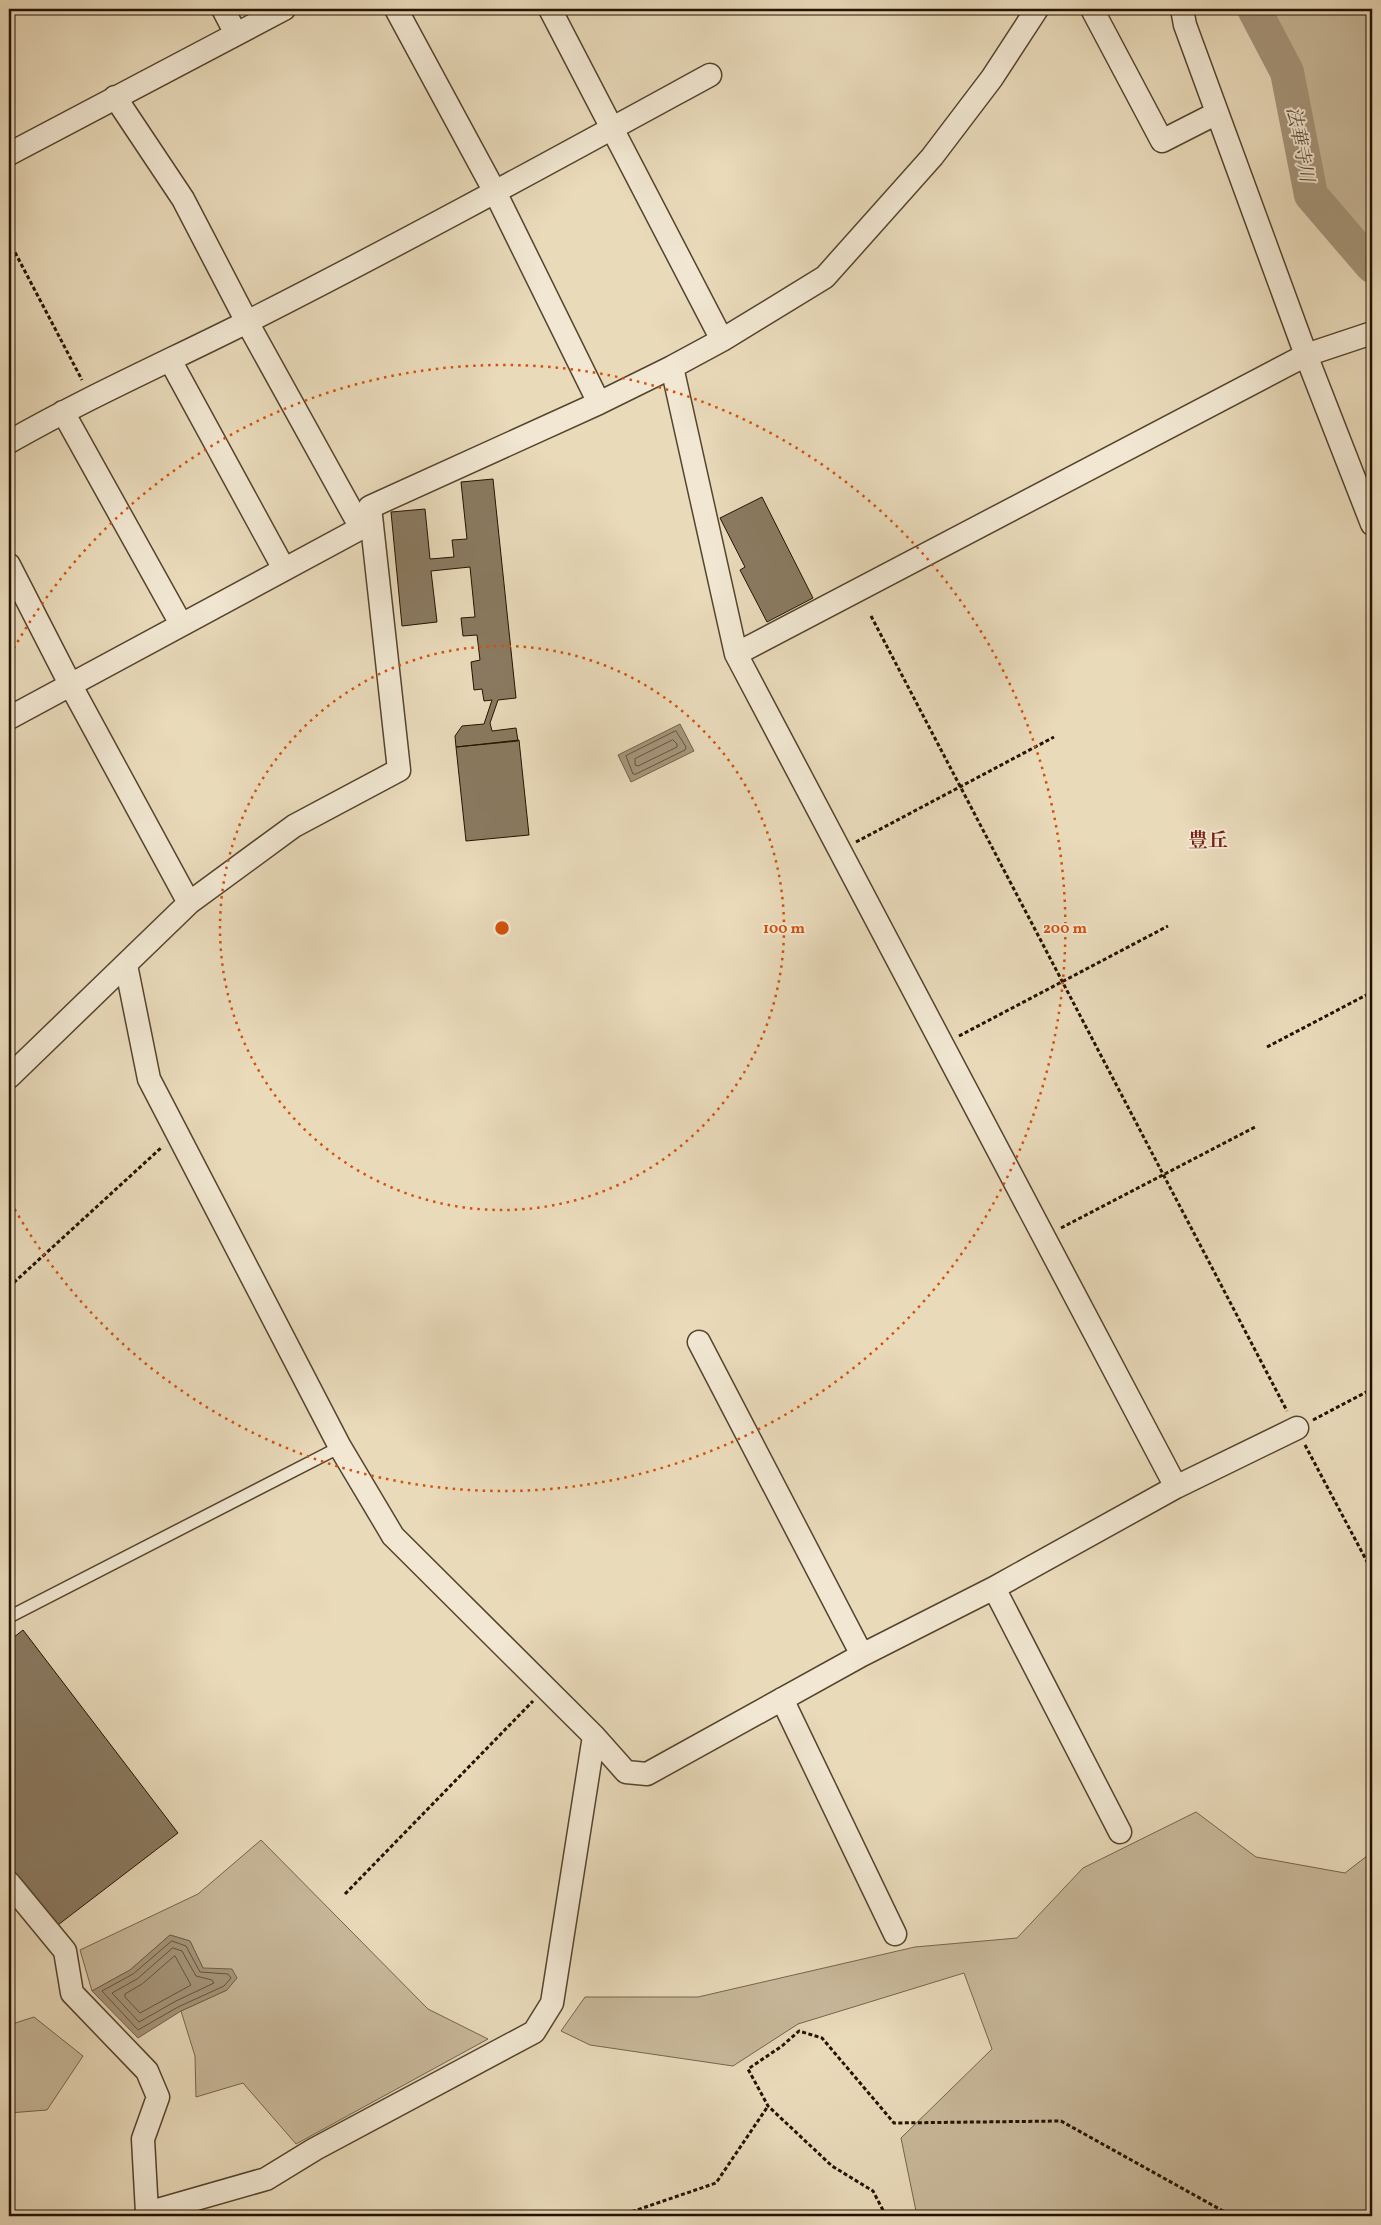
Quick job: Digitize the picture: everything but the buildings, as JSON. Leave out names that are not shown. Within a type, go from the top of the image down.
[{"type":"street","points":[[223,9],[236,34]]},
{"type":"street","points":[[9,154],[284,9]]},
{"type":"street","points":[[396,9],[495,192],[599,402]]},
{"type":"street","points":[[550,9],[722,340]]},
{"type":"street","points":[[12,1064],[126,965],[189,903],[294,826],[399,770],[366,526],[370,507],[672,367],[722,340],[825,277],[932,157],[992,78],[1037,9]]},
{"type":"street","points":[[1092,9],[1162,141],[1217,113]]},
{"type":"street","points":[[1182,9],[1185,25],[1306,355],[1372,524]]},
{"type":"street","points":[[9,442],[63,412],[247,322],[495,192],[710,75]]},
{"type":"street","points":[[116,97],[183,199],[247,322],[366,526]]},
{"type":"street","points":[[736,654],[1306,355],[1372,334]]},
{"type":"street","points":[[170,360],[284,569]]},
{"type":"street","points":[[672,367],[736,654],[1176,1487]]},
{"type":"street","points":[[63,412],[181,624]]},
{"type":"street","points":[[9,718],[366,526]]},
{"type":"street","points":[[9,565],[70,684],[189,903]]},
{"type":"street","points":[[126,965],[149,1079],[340,1447],[393,1536],[594,1736],[626,1772],[647,1774],[862,1656],[994,1588],[1176,1487],[1297,1428]]},
{"type":"street","points":[[699,1342],[862,1656]]},
{"type":"street","points":[[994,1588],[1120,1832]]},
{"type":"street","points":[[782,1699],[895,1934]]},
{"type":"street","points":[[9,1884],[66,1951],[72,1993],[147,2071],[158,2097],[143,2139],[146,2215],[266,2179],[316,2149],[534,2032],[552,2003],[594,1736]]},
{"type":"lane","points":[[9,1617],[340,1447]]},
{"type":"path","points":[[9,241],[91,398]]},
{"type":"path","points":[[871,616],[1162,1175],[1372,1571]]},
{"type":"path","points":[[840,851],[1054,737]]},
{"type":"path","points":[[943,1045],[1168,926]]},
{"type":"path","points":[[1267,1047],[1372,992]]},
{"type":"path","points":[[1045,1237],[1257,1126]]},
{"type":"path","points":[[9,1286],[177,1133]]},
{"type":"path","points":[[1297,1428],[1372,1389]]},
{"type":"path","points":[[346,1894],[545,1688]]},
{"type":"path","points":[[886,2216],[873,2190],[832,2166],[768,2106],[748,2069],[782,2046],[799,2031],[822,2038],[894,2124],[1061,2121],[1232,2216]]},
{"type":"path","points":[[627,2216],[630,2212],[716,2183],[768,2106]]},
{"type":"shaded area","points":[[1269,9],[1372,9],[1372,235],[1367,237],[1326,192],[1299,66]]},
{"type":"shaded area","points":[[1196,1812],[1256,1857],[1345,1873],[1372,1852],[1372,2216],[917,2216],[901,2138],[992,2049],[964,1973],[798,2024],[733,2066],[590,2045],[561,2031],[585,1997],[698,1997],[915,1947],[1017,1938],[1083,1868]]},
{"type":"shaded area","points":[[261,1840],[428,2009],[488,2039],[296,2144],[243,2083],[196,2097],[195,2056],[181,2011],[227,1990],[203,1968],[190,1941],[170,1935],[130,1970],[92,1991],[80,1950],[198,1894]]},
{"type":"shaded area","points":[[34,2017],[83,2056],[47,2110],[9,2113],[9,2025]]},
{"type":"water","points":[[680,724],[694,751],[631,782],[618,755]]},
{"type":"water","points":[[170,1935],[190,1941],[203,1968],[232,1969],[237,1978],[227,1990],[181,2011],[138,2038],[92,1991],[130,1970]]},
{"type":"waterway","name":"法華寺川","points":[[1254,9],[1287,72],[1311,195],[1372,266]]},
{"type":"district","name":"豊丘","points":[[1208,840]]}]
